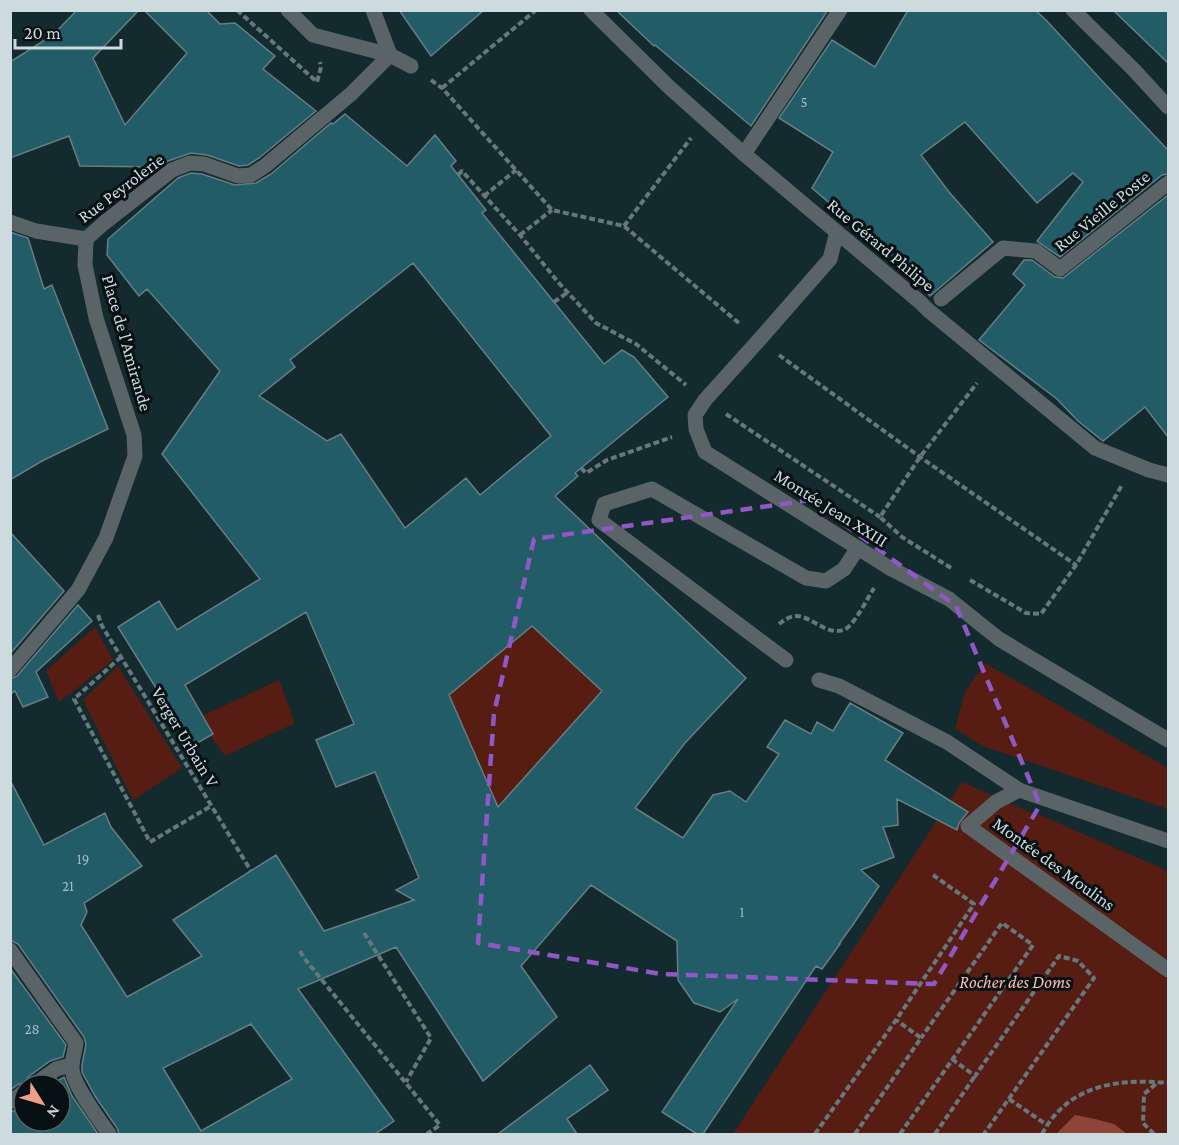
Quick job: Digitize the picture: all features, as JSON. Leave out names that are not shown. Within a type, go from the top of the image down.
[{"type":"street","points":[[288,10],[313,36],[390,55],[411,66]]},
{"type":"street","points":[[373,10],[390,55]]},
{"type":"street","name":"Rue Gérard Philipe","points":[[591,10],[669,87],[744,154],[1095,448],[1149,470],[1168,475]]},
{"type":"street","points":[[744,154],[840,10]]},
{"type":"street","points":[[1073,10],[1168,107]]},
{"type":"street","name":"Rue Peyrolerie","points":[[10,222],[36,231],[86,240],[104,223],[172,170],[190,164],[204,164],[238,176],[251,175],[265,166],[345,99],[390,55]]},
{"type":"street","name":"Rue Vieille Poste","points":[[941,299],[1003,248],[1036,251],[1060,269],[1168,183]]},
{"type":"street","name":"Montée Jean XXIII","points":[[837,232],[830,259],[705,400],[695,415],[696,429],[705,452],[888,567],[950,599],[999,639],[1168,740]]},
{"type":"street","name":"Place de l'Amirande","points":[[10,670],[78,590],[105,538],[135,456],[134,435],[94,307],[85,265],[86,240]]},
{"type":"street","points":[[786,660],[599,520],[604,504],[652,489],[806,578],[826,581],[844,569],[858,548]]},
{"type":"street","points":[[819,680],[839,686],[947,742],[1019,790],[1168,841]]},
{"type":"street","name":"Montée des Moulins","points":[[1019,790],[996,802],[968,826],[1168,970]]},
{"type":"street","points":[[10,950],[76,1043],[71,1065],[73,1078],[109,1134]]},
{"type":"street","points":[[50,1073],[71,1065]]},
{"type":"path","points":[[442,88],[536,10]]},
{"type":"path","points":[[411,66],[442,88],[552,210],[624,226],[759,340],[920,457],[1076,565]]},
{"type":"path","points":[[624,226],[705,119]]},
{"type":"path","points":[[484,196],[516,170]]},
{"type":"path","points":[[458,175],[462,171],[520,235],[558,282]]},
{"type":"path","points":[[520,235],[552,210]]},
{"type":"path","points":[[554,302],[568,292]]},
{"type":"path","points":[[938,560],[902,537],[880,517],[920,457],[992,363]]},
{"type":"path","points":[[581,468],[586,473],[607,460],[673,437]]},
{"type":"path","points":[[964,577],[1026,613],[1041,614],[1076,565],[1135,464]]},
{"type":"path","points":[[782,622],[786,618],[796,616],[828,629],[840,631],[848,627],[888,567]]},
{"type":"path","name":"Verger Urbain V","points":[[98,615],[102,626],[251,871]]},
{"type":"path","points":[[121,657],[74,699],[150,842],[211,806]]},
{"type":"path","points":[[816,1134],[974,904],[933,875]]},
{"type":"path","points":[[855,1134],[1002,922],[1033,945],[900,1134]]},
{"type":"path","points":[[364,933],[430,1038],[406,1082]]},
{"type":"path","points":[[300,951],[440,1125],[427,1134]]},
{"type":"path","points":[[935,1134],[1059,956],[1078,961],[1095,978],[984,1134]]},
{"type":"path","points":[[896,1020],[921,1038]]},
{"type":"path","points":[[952,1059],[975,1076]]},
{"type":"path","points":[[1154,1134],[1143,1123],[1143,1106],[1144,1094],[1158,1082]]},
{"type":"path","points":[[1042,1134],[1062,1107],[1077,1096],[1099,1087],[1120,1083],[1168,1083]]},
{"type":"path","points":[[1009,1099],[1047,1125]]},
{"type":"highlighted area","points":[[811,500],[956,606],[1040,805],[934,984],[661,974],[478,943],[494,713],[534,539]]},
{"type":"green space","points":[[532,626],[601,691],[498,807],[449,695]]},
{"type":"green space","points":[[95,627],[113,660],[59,702],[46,671]]},
{"type":"green space","points":[[985,663],[1168,768],[1168,809],[983,746],[955,729],[965,692]]},
{"type":"green space","points":[[118,666],[182,768],[133,800],[83,700]]},
{"type":"green space","points":[[279,680],[295,723],[225,756],[198,718]]},
{"type":"green space","name":"Rocher des Doms","points":[[962,782],[1168,871],[1168,1134],[733,1134]]},
{"type":"shaded area","points":[[1075,1115],[1114,1124],[1127,1134],[1058,1134]]},
{"type":"building","points":[[77,10],[139,10],[93,58],[125,125],[187,53],[144,10],[206,10],[220,24],[235,23],[275,56],[263,69],[316,111],[248,165],[239,166],[207,155],[191,153],[168,161],[160,167],[80,166],[69,136],[10,158],[10,62],[53,35]]},
{"type":"building","points":[[399,10],[484,10],[431,56]]},
{"type":"building","points":[[616,10],[828,10],[751,126],[654,46]]},
{"type":"building","points":[[908,10],[1035,10],[1168,150],[1168,174],[1162,175],[1060,257],[1037,241],[1083,182],[1073,173],[1037,203],[965,122],[921,155],[949,192],[993,242],[930,296],[905,267],[812,188],[833,152],[779,118],[832,40],[875,67]]},
{"type":"building","points":[[1113,10],[1168,10],[1168,63]]},
{"type":"building","points":[[345,114],[407,166],[435,135],[456,161],[451,166],[486,210],[482,213],[604,364],[622,350],[634,357],[668,397],[575,473],[578,476],[555,496],[746,678],[685,743],[635,808],[683,838],[713,795],[730,791],[746,802],[779,754],[767,747],[785,720],[811,734],[817,722],[833,731],[850,703],[903,733],[885,760],[968,812],[959,823],[957,830],[897,799],[898,825],[883,827],[894,857],[861,870],[879,886],[822,969],[816,966],[703,1134],[697,1134],[662,1112],[738,999],[720,1012],[694,1003],[678,980],[677,941],[591,885],[521,966],[557,1017],[483,1081],[396,947],[298,989],[394,1121],[375,1134],[119,1134],[82,1072],[86,1044],[84,1037],[18,944],[10,940],[10,780],[44,845],[105,813],[111,827],[142,866],[84,903],[87,912],[81,925],[127,997],[202,956],[173,920],[276,855],[324,931],[414,900],[396,890],[419,878],[375,772],[336,787],[316,740],[354,724],[306,612],[185,685],[213,734],[192,746],[118,627],[159,601],[177,630],[260,579],[162,454],[220,371],[147,289],[139,296],[107,255],[108,239],[178,178],[191,173],[202,174],[235,185],[256,183],[271,174],[331,123],[333,124]],"holes":[[[413,263],[551,436],[480,495],[466,478],[405,528],[341,434],[327,441],[259,396],[295,367],[290,360]],[[532,626],[602,691],[498,807],[449,695]],[[251,1024],[292,1079],[201,1131],[163,1068]]]},
{"type":"building","points":[[1168,195],[1168,437],[1145,407],[1103,441],[1078,421],[1057,399],[979,340],[1025,285],[1013,274],[1024,260],[1032,260],[1055,277],[1063,278]]},
{"type":"building","points":[[10,232],[28,238],[44,289],[52,285],[108,429],[42,461],[10,480]]},
{"type":"building","points":[[10,532],[64,591],[10,654]]},
{"type":"building","points":[[78,605],[92,621],[36,672],[48,697],[23,707],[15,691],[10,694],[10,679],[17,676]]},
{"type":"building","points":[[10,968],[66,1045],[63,1057],[50,1061],[34,1073],[12,1073],[12,1089],[10,1090]]},
{"type":"building","points":[[590,1065],[608,1090],[567,1119],[577,1134],[498,1134]]},
{"type":"building","points":[[72,1096],[98,1134],[10,1134],[10,1112],[12,1111],[12,1133],[72,1133]]}]
